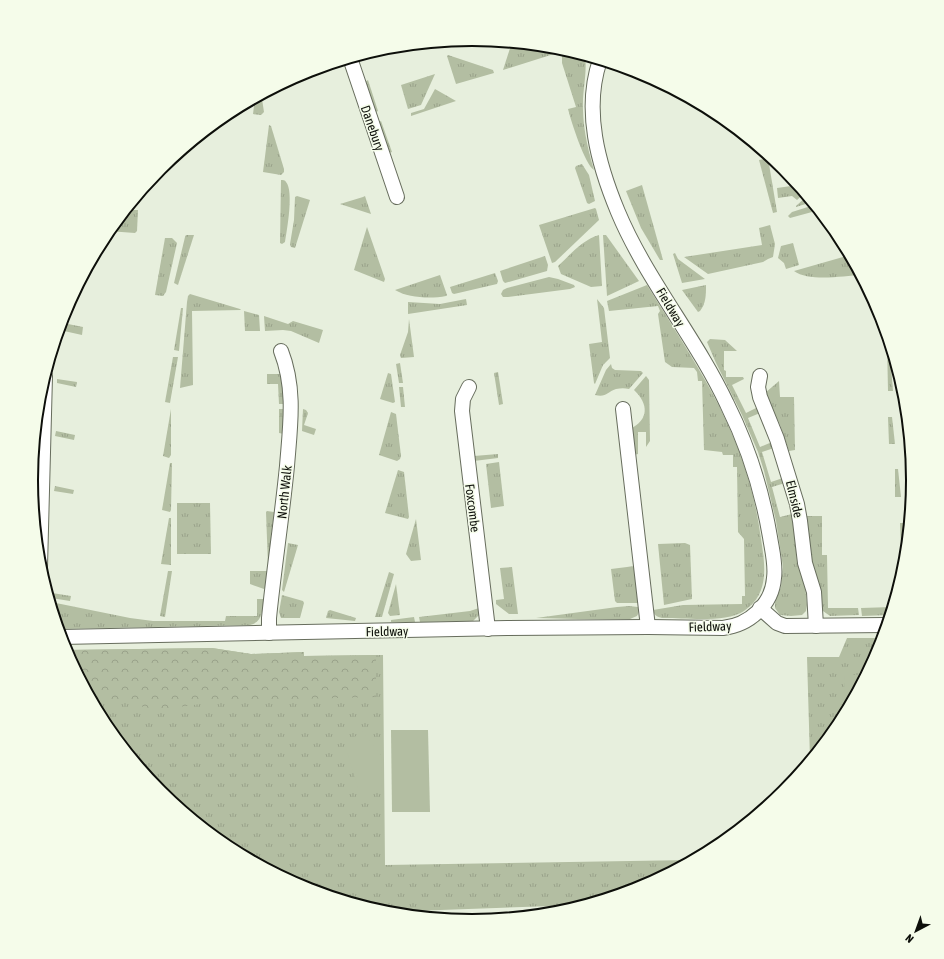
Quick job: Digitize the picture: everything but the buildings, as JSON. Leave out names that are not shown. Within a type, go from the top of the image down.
[{"type":"street","name":"Danebury","points":[[352,63],[397,197]]},
{"type":"street","name":"Fieldway","points":[[68,637],[488,629],[731,627],[750,619],[760,608],[771,591],[774,578],[768,524],[755,471],[745,444],[726,402],[636,248],[613,199],[600,157],[593,123],[592,95],[594,80],[599,65]]},
{"type":"street","name":"North Walk","points":[[269,633],[270,600],[284,493],[292,414],[289,378],[281,352]]},
{"type":"street","name":"Elmside","points":[[760,376],[759,392],[782,451],[797,504],[805,563],[814,592],[816,626]]},
{"type":"street","name":"Foxcombe","points":[[469,387],[463,399],[462,411],[488,629]]},
{"type":"street","points":[[41,527],[44,408]]},
{"type":"street","points":[[622,409],[648,627]]},
{"type":"street","points":[[760,608],[785,626],[881,625]]},
{"type":"green space","points":[[510,47],[555,54],[503,70]]},
{"type":"green space","points":[[448,55],[493,70],[494,73],[456,84],[447,56]]},
{"type":"green space","points":[[562,55],[585,60],[583,117],[587,144],[594,170],[590,166],[583,152],[568,109],[576,107],[562,63]]},
{"type":"green space","points":[[435,74],[421,105],[408,109],[401,85]]},
{"type":"green space","points":[[368,80],[378,111],[376,112],[365,82]]},
{"type":"green space","points":[[435,89],[456,101],[411,116],[411,113],[424,109]]},
{"type":"green space","points":[[262,100],[264,112],[261,115],[253,114],[254,105]]},
{"type":"green space","points":[[381,121],[392,152],[389,153],[379,122]]},
{"type":"green space","points":[[269,125],[271,126],[284,169],[284,172],[281,175],[263,172]]},
{"type":"green space","points":[[764,159],[769,163],[777,212],[773,213],[759,160]]},
{"type":"green space","points":[[582,164],[589,175],[595,201],[589,204],[587,203],[575,168],[576,166]]},
{"type":"green space","points":[[281,180],[285,181],[290,193],[285,242],[282,244],[280,243]]},
{"type":"green space","points":[[642,185],[663,260],[660,260],[641,228],[626,191]]},
{"type":"green space","points":[[791,186],[801,197],[797,200],[792,196],[778,198],[777,188]]},
{"type":"green space","points":[[297,196],[310,200],[295,248],[291,247],[290,244],[294,220],[295,197]]},
{"type":"green space","points":[[365,196],[371,214],[340,204],[363,197]]},
{"type":"green space","points":[[803,199],[807,204],[796,207]]},
{"type":"green space","points":[[809,207],[812,212],[790,218],[788,216],[792,212]]},
{"type":"green space","points":[[595,208],[599,220],[555,262],[552,263],[539,225]]},
{"type":"green space","points":[[132,210],[138,210],[137,231],[135,233],[116,232]]},
{"type":"green space","points":[[770,225],[775,244],[773,257],[763,262],[708,274],[684,257],[762,245],[759,228]]},
{"type":"green space","points":[[367,227],[385,279],[384,282],[354,270]]},
{"type":"green space","points":[[186,235],[194,235],[178,285],[174,283]]},
{"type":"green space","points":[[599,235],[602,286],[591,287],[561,274],[558,266],[587,240]]},
{"type":"green space","points":[[603,235],[606,235],[639,281],[607,296]]},
{"type":"green space","points":[[165,238],[172,238],[177,243],[166,292],[163,296],[155,295]]},
{"type":"green space","points":[[793,243],[799,265],[786,269],[784,263],[778,258],[781,246]]},
{"type":"green space","points":[[675,253],[678,259],[705,279],[682,283],[673,254]]},
{"type":"green space","points":[[545,256],[548,265],[547,271],[505,283],[503,281],[500,271]]},
{"type":"green space","points":[[845,257],[855,276],[817,277],[800,274],[794,271]]},
{"type":"green space","points":[[495,273],[498,281],[497,284],[454,294],[452,293],[450,287]]},
{"type":"green space","points":[[440,275],[447,295],[446,296],[420,297],[406,295],[395,290]]},
{"type":"green space","points":[[549,277],[574,285],[575,287],[570,289],[508,297],[503,297],[501,294],[503,290],[507,288]]},
{"type":"green space","points":[[647,285],[697,366],[720,408],[739,451],[753,495],[764,559],[764,578],[762,588],[752,604],[744,611],[736,615],[706,619],[662,618],[656,615],[653,610],[683,605],[742,604],[742,596],[745,596],[744,539],[738,532],[737,467],[733,467],[733,455],[723,455],[722,452],[704,450],[702,381],[698,381],[697,372],[694,368],[672,367],[665,362],[658,314],[660,311],[658,306],[609,311],[607,301]]},
{"type":"green space","points":[[706,285],[705,302],[698,312],[682,290]]},
{"type":"green space","points":[[190,294],[241,310],[192,311],[193,385],[180,388],[187,302]]},
{"type":"green space","points":[[466,299],[467,305],[408,314],[408,302],[440,304]]},
{"type":"green space","points":[[597,299],[604,308],[610,358],[603,365],[595,384],[589,344],[602,342]]},
{"type":"green space","points":[[181,308],[183,308],[179,351],[174,350]]},
{"type":"green space","points":[[244,311],[259,315],[260,331],[245,331]]},
{"type":"green space","points":[[264,316],[288,324],[293,321],[323,330],[319,343],[291,331],[265,331]]},
{"type":"green space","points":[[409,319],[414,357],[401,358],[400,355],[408,332]]},
{"type":"green space","points":[[68,324],[83,327],[82,335],[64,331]]},
{"type":"green space","points":[[710,339],[725,340],[737,351],[724,351],[724,370],[726,371],[726,377],[743,377],[744,379],[732,385],[746,413],[758,407],[760,413],[748,418],[760,447],[772,442],[774,448],[762,452],[771,482],[783,478],[785,483],[772,487],[780,517],[792,514],[797,563],[805,585],[807,605],[806,611],[802,615],[780,615],[775,608],[775,602],[781,587],[783,567],[776,521],[764,471],[758,452],[742,415],[707,342]]},
{"type":"green space","points":[[887,354],[891,367],[893,391],[888,391]]},
{"type":"green space","points":[[173,357],[178,357],[170,403],[165,402]]},
{"type":"green space","points":[[400,363],[403,383],[399,383],[396,364]]},
{"type":"green space","points":[[611,364],[612,368],[615,370],[641,371],[643,373],[629,389],[623,388],[613,390],[602,396],[595,395],[606,370]]},
{"type":"green space","points":[[498,372],[503,404],[499,405],[494,373]]},
{"type":"green space","points":[[388,373],[391,374],[395,402],[393,403],[380,399]]},
{"type":"green space","points":[[267,374],[283,374],[286,404],[279,404],[278,384],[267,384]]},
{"type":"green space","points":[[646,376],[649,380],[650,441],[646,447],[646,432],[638,432],[638,454],[634,455],[630,429],[641,421],[645,411],[639,395],[634,390]]},
{"type":"green space","points":[[57,379],[77,382],[76,387],[57,383]]},
{"type":"green space","points":[[779,381],[780,397],[794,397],[795,450],[789,451],[780,425],[765,393]]},
{"type":"green space","points":[[399,387],[403,387],[405,407],[401,407]]},
{"type":"green space","points":[[171,409],[171,455],[169,458],[163,456]]},
{"type":"green space","points":[[279,409],[286,409],[285,434],[279,433]]},
{"type":"green space","points":[[303,409],[308,413],[304,425],[316,429],[314,435],[302,431]]},
{"type":"green space","points":[[391,412],[396,414],[401,456],[397,461],[379,455]]},
{"type":"green space","points":[[888,417],[892,417],[895,444],[889,444]]},
{"type":"green space","points":[[56,431],[75,435],[74,440],[55,436]]},
{"type":"green space","points":[[498,454],[498,458],[474,461],[474,456]]},
{"type":"green space","points":[[499,462],[504,506],[491,508],[486,464]]},
{"type":"green space","points":[[170,463],[172,463],[170,512],[162,510]]},
{"type":"green space","points":[[895,469],[898,469],[901,497],[895,497]]},
{"type":"green space","points":[[398,470],[404,472],[408,519],[385,513]]},
{"type":"green space","points":[[55,486],[74,490],[73,494],[54,491]]},
{"type":"green space","points":[[177,503],[210,503],[211,554],[177,554]]},
{"type":"green space","points":[[266,512],[274,512],[268,566]]},
{"type":"green space","points":[[805,516],[822,516],[822,555],[827,555],[828,608],[858,608],[859,615],[830,616],[823,611],[821,606],[821,591],[813,570]]},
{"type":"green space","points":[[169,518],[171,518],[171,565],[161,564]]},
{"type":"green space","points":[[416,519],[421,560],[411,561],[406,554]]},
{"type":"green space","points":[[900,523],[903,523],[902,536],[901,544]]},
{"type":"green space","points":[[288,543],[298,545],[284,592],[282,590]]},
{"type":"green space","points":[[685,543],[690,545],[692,599],[664,605],[658,544]]},
{"type":"green space","points":[[635,566],[639,603],[617,603],[615,601],[611,569]]},
{"type":"green space","points":[[512,567],[518,614],[509,614],[496,604],[496,600],[504,599],[500,568]]},
{"type":"green space","points":[[168,571],[172,571],[165,617],[160,616]]},
{"type":"green space","points":[[250,571],[267,571],[266,586],[264,589],[250,584]]},
{"type":"green space","points":[[389,572],[394,574],[382,617],[375,617]]},
{"type":"green space","points":[[396,584],[400,615],[390,616],[388,613]]},
{"type":"green space","points":[[53,593],[71,596],[70,601],[55,599]]},
{"type":"green space","points":[[282,595],[303,601],[304,603],[300,618],[281,618],[279,612]]},
{"type":"green space","points":[[257,599],[264,599],[260,618],[250,625],[65,629],[56,603],[130,618],[153,621],[225,621],[226,616],[257,616]]},
{"type":"green space","points":[[617,607],[638,607],[640,609],[637,616],[630,619],[536,618]]},
{"type":"green space","points":[[887,607],[884,615],[862,616],[861,608]]},
{"type":"green space","points":[[479,608],[479,615],[473,621],[420,622],[419,617],[470,611]]},
{"type":"green space","points":[[330,610],[356,618],[355,621],[326,618],[328,611]]},
{"type":"green space","points":[[414,617],[415,622],[391,622],[391,620]]},
{"type":"green space","points":[[847,638],[876,638],[848,697],[833,721],[810,752],[807,657],[839,657]]},
{"type":"green space","points":[[212,648],[251,654],[304,652],[304,656],[383,655],[385,865],[680,860],[664,869],[612,890],[584,899],[551,906],[422,911],[360,899],[332,890],[280,869],[255,855],[208,824],[186,806],[146,766],[111,721],[96,696],[73,650]]},
{"type":"green space","points":[[212,648],[251,654],[304,652],[304,656],[376,655],[376,697],[221,701],[158,710],[102,698],[99,701],[73,650]]},
{"type":"green space","points":[[844,675],[859,675],[848,697],[845,702]]},
{"type":"green space","points":[[391,730],[428,730],[430,812],[392,812]]},
{"type":"green space","points":[[362,731],[381,755],[382,788],[358,788],[345,745]]}]
